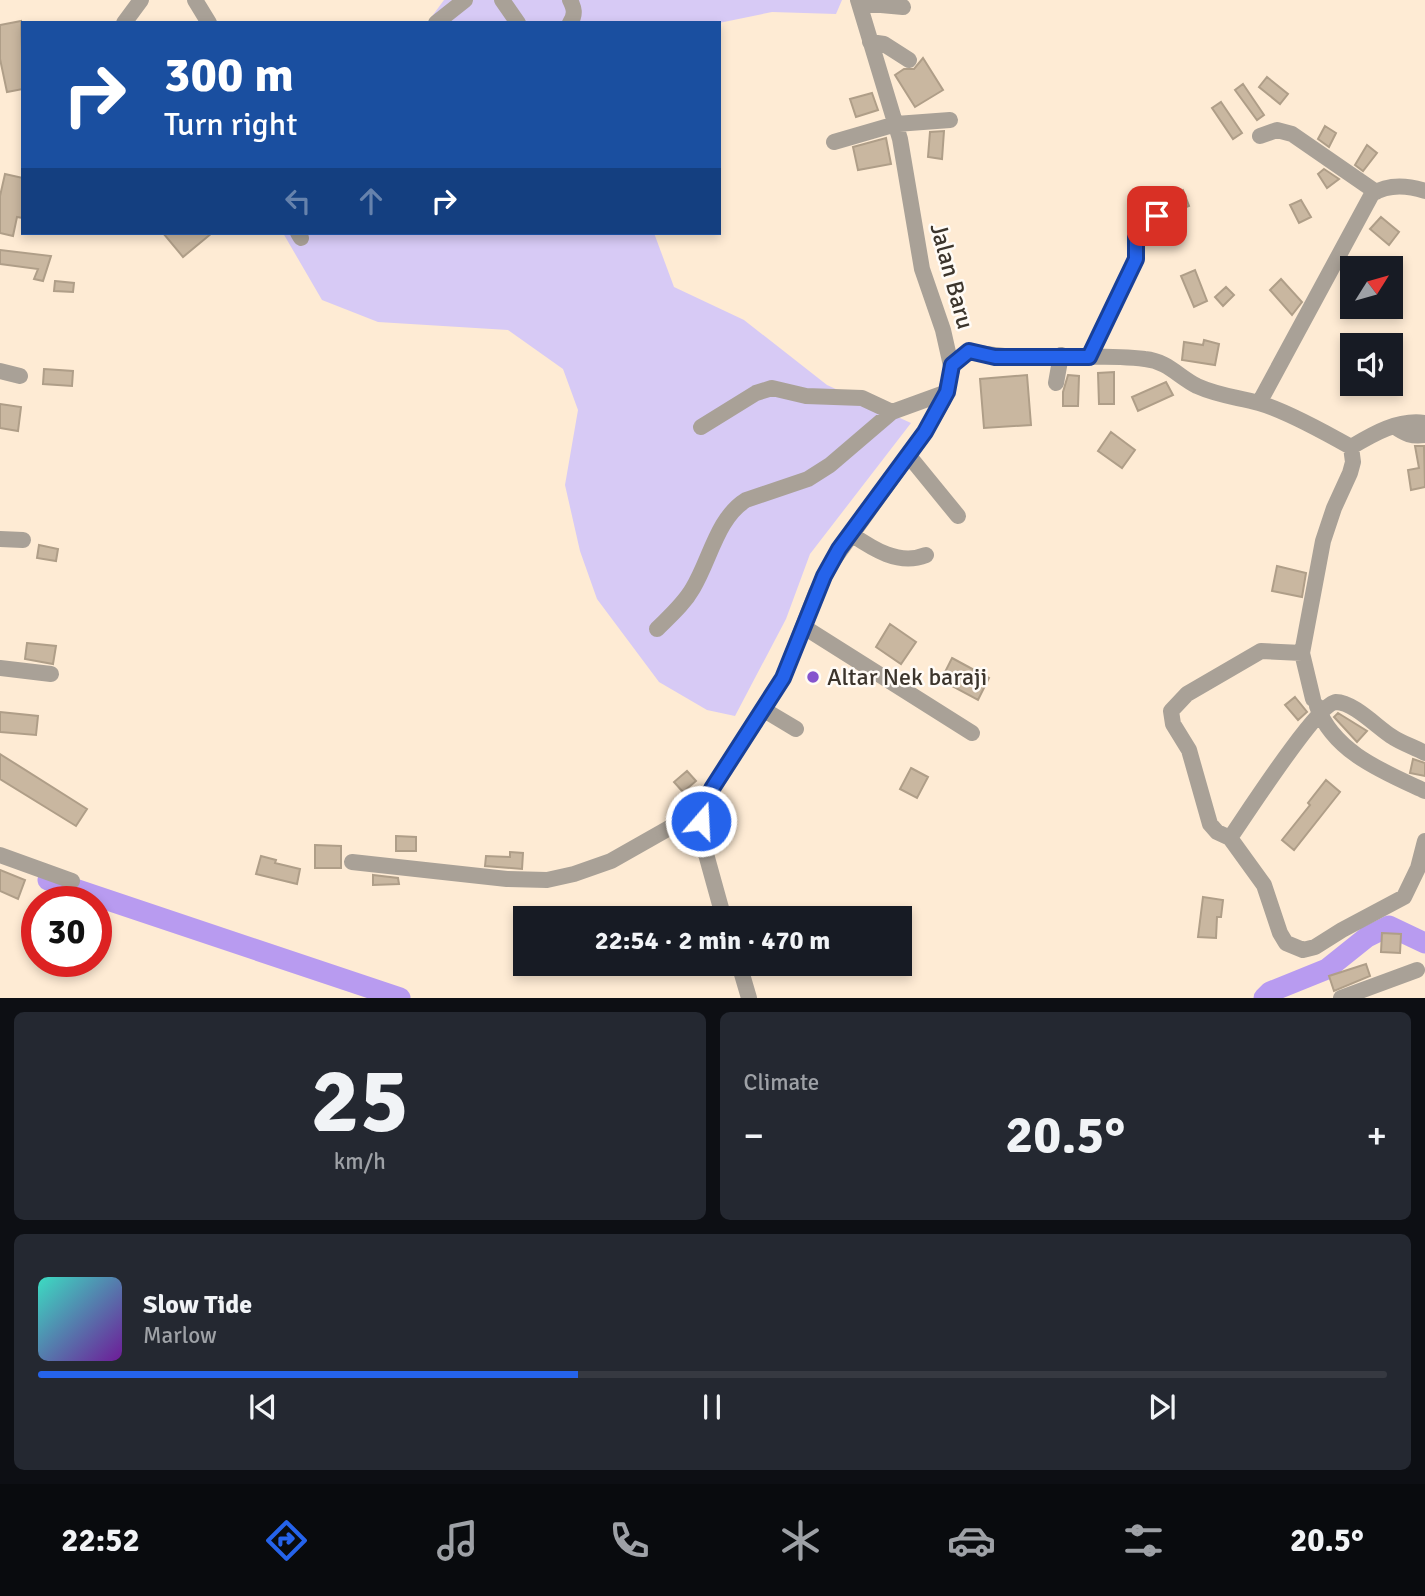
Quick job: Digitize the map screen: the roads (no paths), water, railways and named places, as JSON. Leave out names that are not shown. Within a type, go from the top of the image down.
[{"type":"street","points":[[125,21],[141,0]]},
{"type":"street","points":[[195,0],[208,21]]},
{"type":"street","points":[[438,21],[464,0]]},
{"type":"street","points":[[502,0],[517,21]]},
{"type":"street","points":[[570,0],[574,8],[571,21]]},
{"type":"street","points":[[858,2],[903,7]]},
{"type":"street","name":"Jalan Baru","points":[[701,810],[783,678],[824,576],[851,534],[909,456],[947,392],[952,365],[922,269],[896,124],[858,2]]},
{"type":"street","points":[[870,42],[884,44],[909,60]]},
{"type":"street","points":[[834,142],[896,124],[950,120]]},
{"type":"street","points":[[1261,136],[1277,131],[1292,134],[1376,192]]},
{"type":"street","points":[[1259,403],[1366,203],[1376,192],[1405,186],[1425,191]]},
{"type":"street","points":[[1089,357],[1136,259],[1136,236],[1157,216]]},
{"type":"street","points":[[943,330],[969,351],[995,357],[1061,355],[1153,360],[1172,368],[1198,386],[1233,399],[1259,403],[1351,447]]},
{"type":"street","points":[[952,365],[969,351]]},
{"type":"street","points":[[1056,383],[1061,355]]},
{"type":"street","points":[[0,371],[20,376]]},
{"type":"street","points":[[701,427],[756,393],[772,388],[806,396],[862,397],[892,412]]},
{"type":"street","points":[[657,629],[679,608],[693,588],[725,523],[738,505],[808,480],[892,412],[947,392]]},
{"type":"street","points":[[1351,447],[1394,426],[1425,424]]},
{"type":"street","points":[[1394,426],[1404,433],[1425,435]]},
{"type":"street","points":[[1351,447],[1353,462],[1350,473],[1323,541],[1302,653],[1317,706],[1328,730],[1336,739],[1362,759],[1425,791]]},
{"type":"street","points":[[909,456],[958,516]]},
{"type":"street","points":[[851,534],[872,548],[893,556],[914,560],[926,555]]},
{"type":"street","points":[[0,538],[23,540]]},
{"type":"street","points":[[804,627],[972,733]]},
{"type":"street","points":[[1302,653],[1261,651],[1187,694],[1171,711],[1172,724],[1189,750],[1210,824],[1221,835],[1230,838],[1264,885],[1286,943],[1303,950],[1315,947],[1404,897],[1418,868],[1425,841]]},
{"type":"street","points":[[0,668],[51,674]]},
{"type":"street","points":[[1230,838],[1317,706],[1338,702],[1347,705],[1392,737],[1425,753]]},
{"type":"street","points":[[764,710],[796,729]]},
{"type":"street","points":[[352,862],[507,879],[547,880],[574,874],[611,860],[701,810],[704,846],[720,906]]},
{"type":"street","points":[[0,855],[72,881]]},
{"type":"street","points":[[1341,998],[1417,970]]},
{"type":"street","points":[[743,976],[750,998]]},
{"type":"waterway","points":[[48,880],[400,998]]},
{"type":"waterway","points":[[1264,998],[1270,992],[1327,969],[1367,937],[1389,926],[1425,943]]},
{"type":"place","name":"Altar Nek baraji","points":[[813,677]]}]
